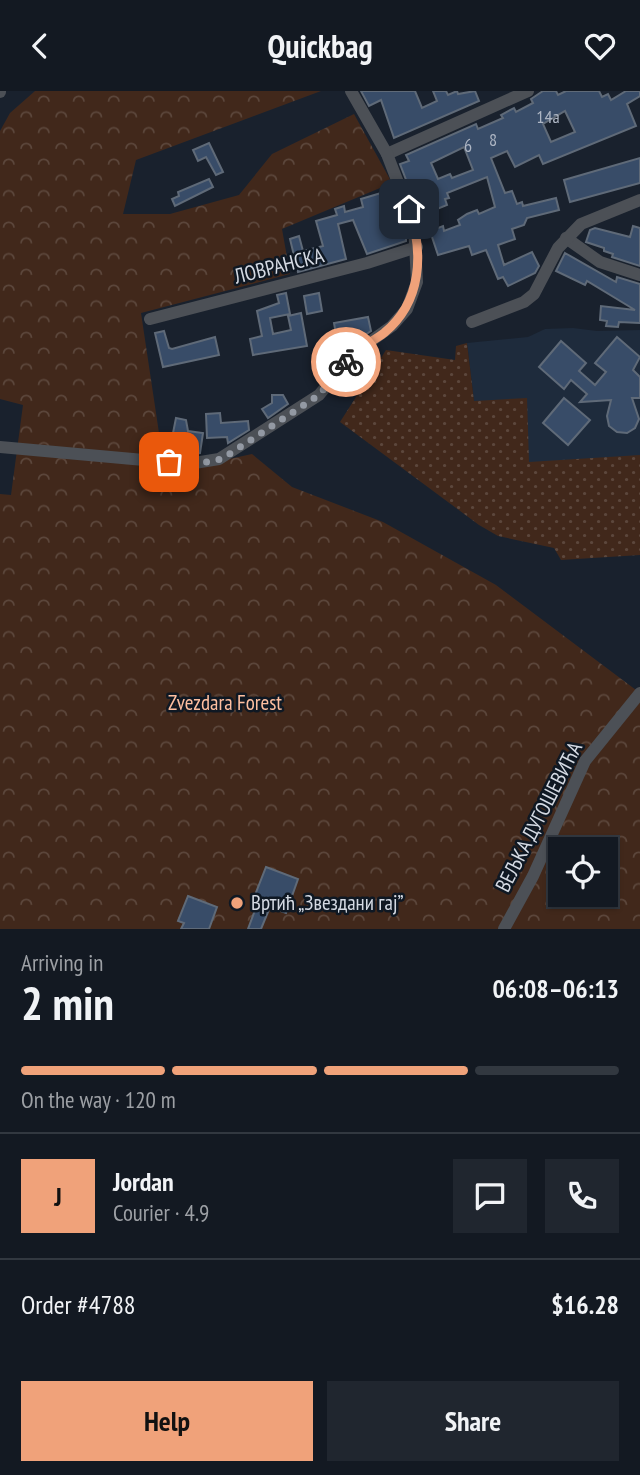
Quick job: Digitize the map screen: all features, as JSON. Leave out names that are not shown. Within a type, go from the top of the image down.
[{"type":"street","points":[[0,447],[188,464],[222,459],[319,395],[353,354],[400,318],[411,302],[417,282],[414,224],[387,154],[351,91]]},
{"type":"street","points":[[387,154],[528,91]]},
{"type":"street","points":[[472,322],[524,302],[534,294],[566,238],[593,216],[640,200]]},
{"type":"street","points":[[566,238],[600,262],[640,275]]},
{"type":"street","name":"ЛОВРАНСКА","points":[[150,319],[367,263],[416,247]]},
{"type":"street","name":"ВЕЉКА ДУГОШЕВИЋА","points":[[504,929],[533,876],[585,761],[640,693]]},
{"type":"shaded area","points":[[545,329],[597,331],[640,330],[640,490],[533,493],[474,401],[467,343],[528,337]]},
{"type":"green space","name":"Zvezdara Forest","points":[[35,91],[321,91],[136,160],[123,214],[170,214],[239,195],[272,154],[354,114],[392,183],[282,229],[290,274],[141,313],[165,473],[252,454],[292,487],[383,522],[496,585],[640,693],[640,929],[0,929],[0,494],[11,495],[23,405],[0,399],[0,131],[10,113]]},
{"type":"green space","points":[[467,343],[474,401],[527,398],[529,462],[640,455],[640,555],[561,560],[554,548],[498,536],[479,525],[340,422],[386,350],[455,360],[456,346]]},
{"type":"building","points":[[361,91],[415,91],[422,108],[437,101],[433,91],[446,91],[448,95],[457,91],[458,94],[475,91],[479,101],[394,138],[381,100],[369,106]]},
{"type":"building","points":[[543,91],[556,91],[558,95],[566,91],[599,91],[602,97],[608,94],[611,100],[626,91],[640,91],[640,96],[627,104],[636,126],[543,164],[539,155],[515,167],[507,151],[491,158],[505,193],[512,191],[517,204],[522,202],[523,206],[556,198],[559,210],[527,218],[524,225],[512,229],[515,239],[498,245],[504,265],[532,252],[539,266],[535,273],[508,286],[503,277],[498,279],[486,250],[472,255],[469,246],[438,255],[430,231],[443,226],[444,231],[460,225],[458,220],[467,214],[477,210],[479,214],[495,207],[487,177],[447,193],[447,205],[420,216],[400,164],[409,161],[406,155],[476,124],[478,129],[503,118],[501,115],[514,108],[516,112],[533,103],[531,99]],"holes":[[[565,111],[575,132],[551,142],[543,124]],[[464,147],[473,170],[452,178],[450,174],[438,179],[431,163]]]},
{"type":"building","points":[[209,143],[223,172],[216,175],[206,157],[198,161],[193,150]]},
{"type":"building","points":[[640,158],[640,183],[570,202],[564,180]]},
{"type":"building","points":[[209,179],[213,187],[175,206],[172,199],[179,196],[178,192]]},
{"type":"building","points":[[391,190],[400,232],[406,231],[406,241],[367,254],[353,220],[338,224],[346,259],[298,272],[290,239],[299,236],[303,251],[323,246],[316,221],[337,215],[335,209],[344,206],[345,212],[363,207],[361,199]]},
{"type":"building","points":[[633,226],[640,228],[640,266],[612,257],[613,254],[604,251],[604,248],[586,242],[590,230],[595,228],[630,237]]},
{"type":"building","points":[[565,253],[616,282],[617,277],[640,284],[640,323],[619,322],[618,327],[606,326],[607,321],[600,320],[601,306],[635,310],[587,281],[585,285],[556,271]]},
{"type":"building","points":[[286,293],[290,314],[270,318],[273,334],[291,330],[288,316],[301,313],[307,346],[253,355],[250,339],[262,336],[257,311],[279,303],[277,295]]},
{"type":"building","points":[[319,293],[322,311],[307,314],[304,296]]},
{"type":"building","points":[[368,317],[371,331],[365,335],[337,340],[334,323]]},
{"type":"building","points":[[164,331],[169,348],[172,349],[215,337],[219,355],[163,367],[155,333]]},
{"type":"building","points":[[617,337],[640,357],[633,370],[640,377],[640,398],[632,398],[639,419],[635,428],[627,433],[617,432],[609,426],[607,416],[611,400],[580,402],[587,394],[571,380],[564,389],[539,367],[561,341],[586,363],[579,371],[595,385],[606,372],[595,363]]},
{"type":"building","points":[[272,395],[283,395],[288,404],[268,418],[262,409],[272,403]]},
{"type":"building","points":[[564,398],[590,420],[568,445],[543,423]]},
{"type":"building","points":[[220,413],[221,423],[248,421],[249,430],[228,443],[227,437],[207,438],[206,414]]},
{"type":"building","points":[[176,418],[186,420],[188,431],[203,433],[200,453],[185,455],[186,448],[171,443]]},
{"type":"building","points":[[266,867],[298,879],[286,913],[270,907],[261,929],[248,929],[258,902],[253,900]]},
{"type":"building","points":[[188,896],[217,907],[209,929],[181,929],[184,923],[178,921]]},
{"type":"way so far","points":[[169,462],[204,464],[222,459],[319,395],[334,380],[346,362]]},
{"type":"place","name":"Вртић „Звездани гај”","points":[[237,903]]},
{"type":"route","points":[[346,362],[360,347],[392,326],[411,302],[417,282],[417,267],[414,224],[409,209]]}]
